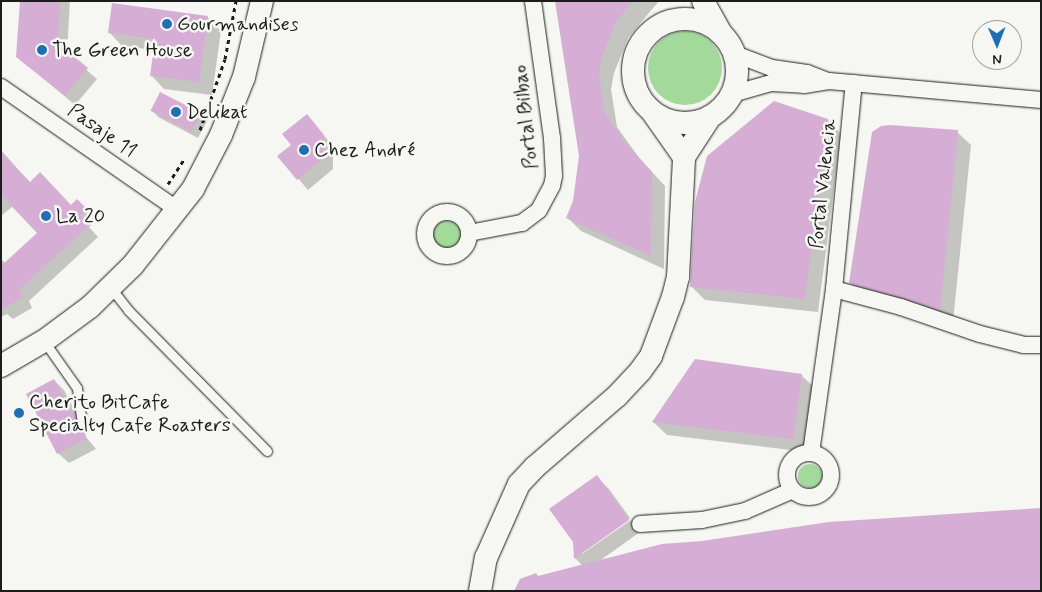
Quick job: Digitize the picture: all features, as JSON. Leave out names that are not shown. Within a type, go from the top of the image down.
[{"type":"street","points":[[1,366],[44,340],[90,307],[133,265],[178,210],[209,161],[234,104],[253,46],[262,1]]},
{"type":"street","name":"Portal Bilbao","points":[[469,233],[522,222],[539,210],[552,186],[554,176],[552,138],[533,1]]},
{"type":"street","points":[[672,1],[657,27],[640,43],[632,65],[635,88],[642,102],[653,113],[684,157]]},
{"type":"street","points":[[480,591],[486,558],[519,484],[535,467],[617,396],[641,370],[654,349],[674,297],[678,277],[684,157],[710,117],[723,107],[732,94],[737,78],[734,54],[704,1]]},
{"type":"street","points":[[657,27],[671,21],[686,19],[709,24],[721,34]]},
{"type":"street","points":[[734,54],[772,68],[807,72],[829,81],[1041,100]]},
{"type":"street","points":[[732,94],[765,84],[804,85],[829,81]]},
{"type":"street","name":"Portal Valencia","points":[[811,453],[834,289],[854,84]]},
{"type":"street","name":"Pasaje 11","points":[[1,87],[178,210]]},
{"type":"street","points":[[653,113],[668,121],[685,123],[710,117]]},
{"type":"street","points":[[834,289],[893,305],[980,334],[1024,345],[1041,345]]},
{"type":"street","points":[[811,453],[818,454],[830,464],[832,472],[829,486],[817,496],[803,496],[793,490],[788,482],[788,467],[797,456],[811,453]]},
{"type":"street","points":[[640,524],[702,520],[745,511],[793,490]]},
{"type":"lane","points":[[111,288],[128,310],[267,451]]},
{"type":"lane","points":[[44,340],[77,388],[82,426]]},
{"type":"green space","points":[[685,31],[706,37],[716,47],[722,68],[716,89],[706,99],[685,105],[664,99],[654,89],[648,68],[654,47],[664,37]]},
{"type":"green space","points":[[447,221],[457,225],[461,235],[457,245],[447,249],[437,245],[433,235],[437,225]]},
{"type":"green space","points":[[810,464],[815,465],[821,471],[821,481],[815,487],[810,488],[805,487],[799,481],[798,476],[799,471],[805,465]]},
{"type":"building","name":"The Green House","points":[[20,1],[60,1],[58,43],[88,68],[65,96],[16,57]]},
{"type":"building","points":[[555,1],[632,1],[615,24],[601,59],[599,75],[604,113],[627,144],[652,172],[651,256],[566,218],[573,201],[579,156]]},
{"type":"building","points":[[112,3],[208,16],[199,82],[150,76],[155,39],[108,33]]},
{"type":"building","name":"Delikat","points":[[160,92],[201,113],[191,132],[150,111]]},
{"type":"building","points":[[774,101],[828,119],[805,299],[690,287],[695,202],[707,156]]},
{"type":"building","name":"Chez André","points":[[307,114],[324,135],[323,159],[297,180],[277,156],[291,145],[282,134]]},
{"type":"building","points":[[881,126],[958,130],[940,310],[849,283],[872,132]]},
{"type":"building","points":[[1,152],[30,182],[40,172],[71,205],[77,199],[87,209],[80,216],[88,226],[19,290],[23,297],[1,310],[1,266],[37,233],[1,195]]},
{"type":"building","points":[[695,359],[802,374],[793,439],[652,422]]},
{"type":"building","points":[[54,379],[75,417],[77,428],[82,431],[86,439],[57,454],[26,394]]},
{"type":"building","points":[[597,475],[629,520],[574,559],[573,542],[549,509]]},
{"type":"building","points":[[1041,508],[1041,591],[514,591],[520,579],[536,573],[538,576],[662,544],[702,541],[829,522]]},
{"type":"place","name":"Gourmandises","points":[[167,24]]},
{"type":"place","name":"The Green House","points":[[42,50]]},
{"type":"place","name":"Delikat","points":[[176,112]]},
{"type":"place","name":"Chez André","points":[[304,150]]},
{"type":"place","name":"La 20","points":[[46,216]]},
{"type":"place","name":"Cherito BitCafe Specialty Cafe Roasters","points":[[19,413]]}]
